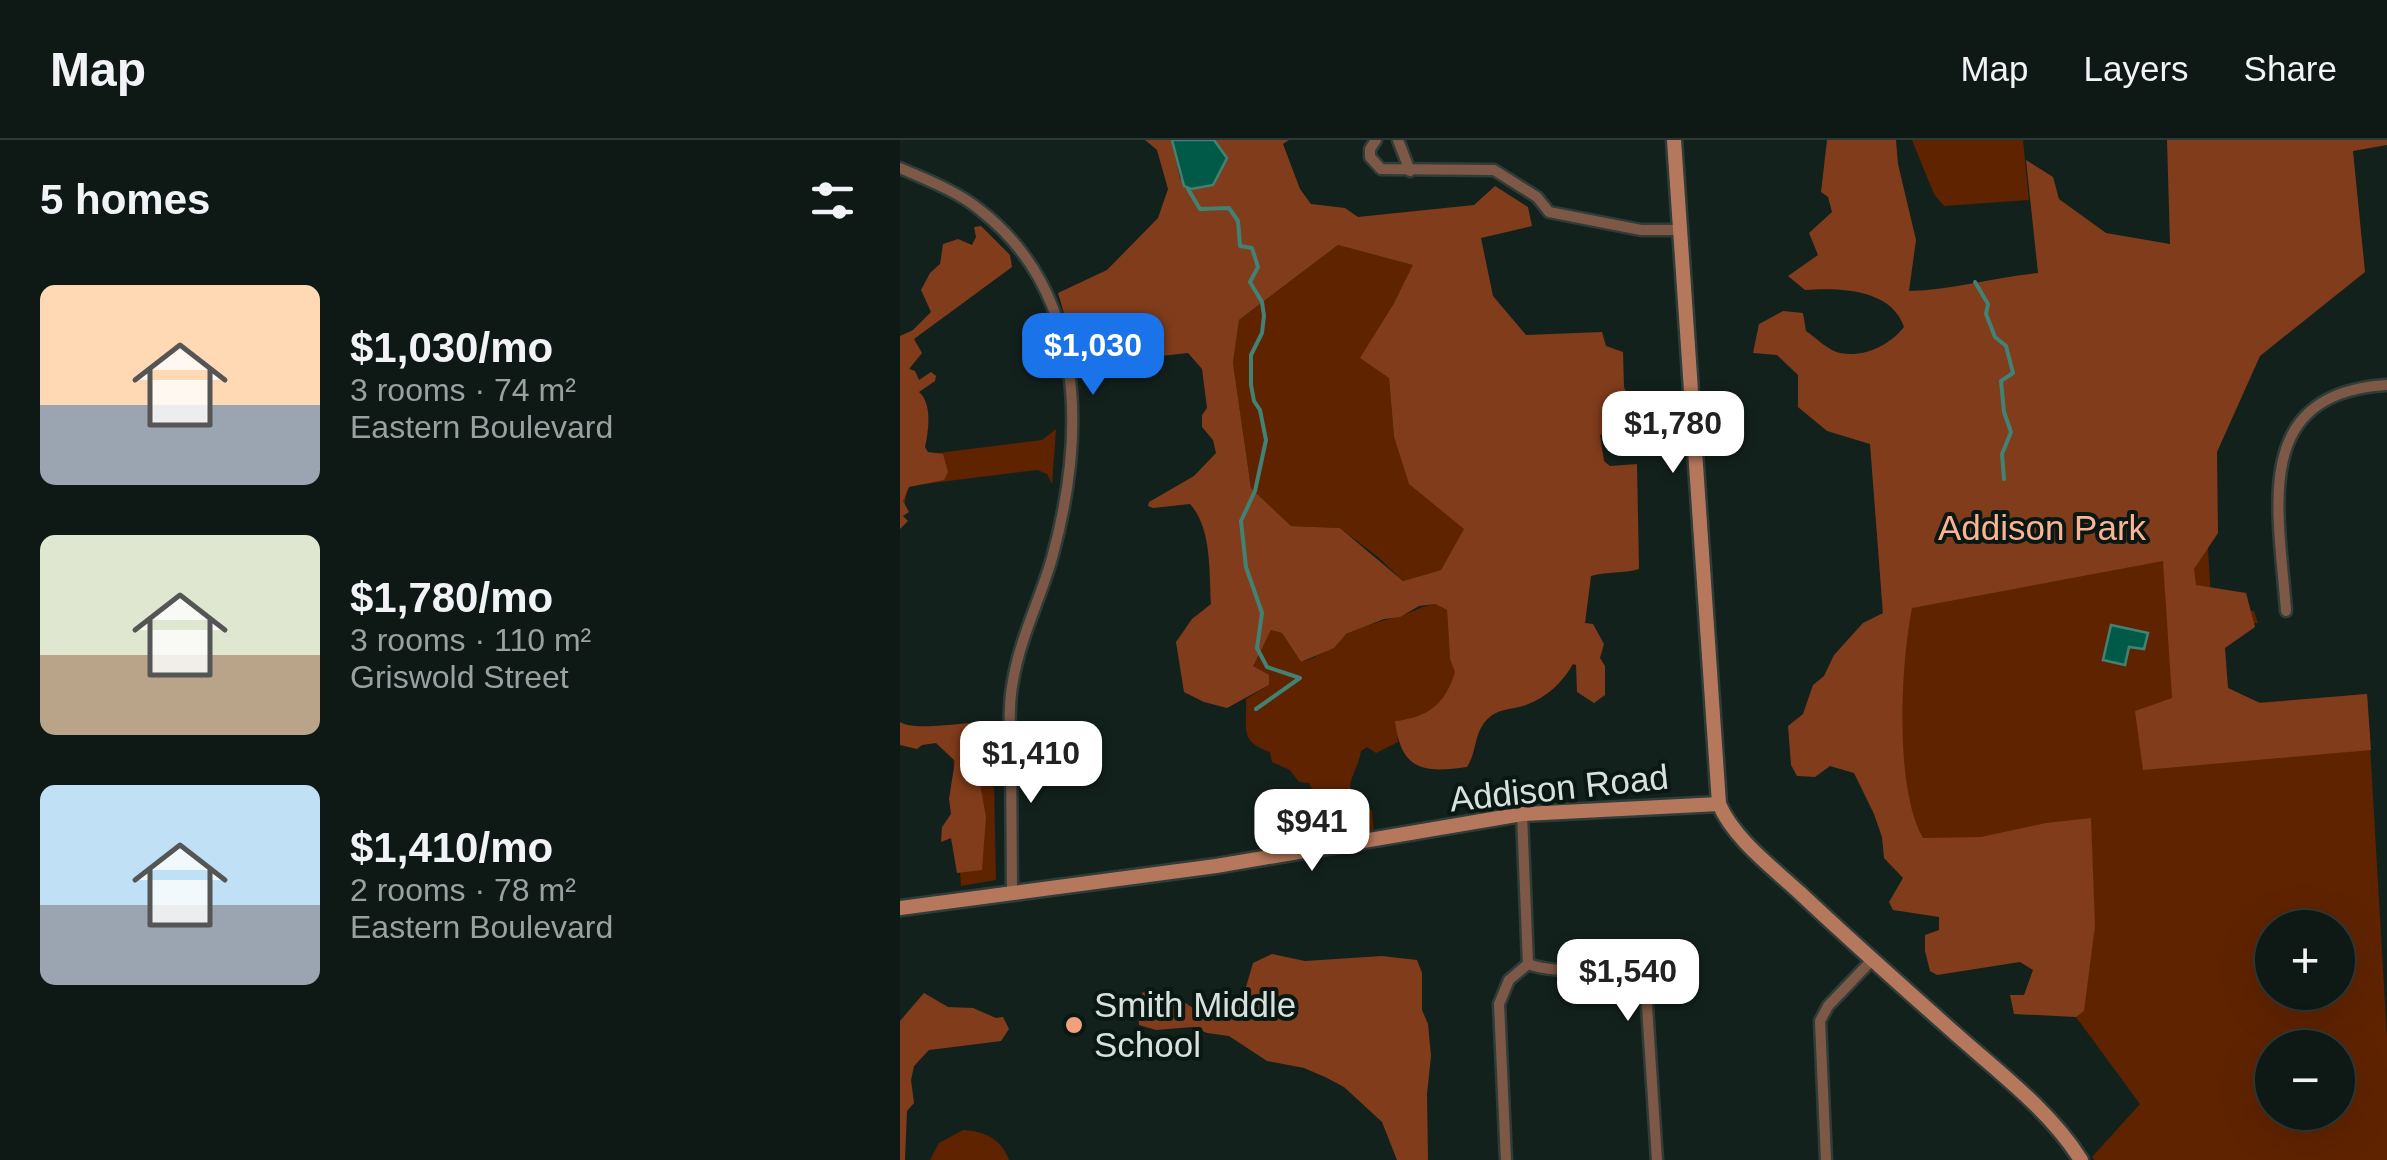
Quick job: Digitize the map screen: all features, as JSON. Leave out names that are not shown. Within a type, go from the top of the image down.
[{"type":"main road","points":[[1674,140],[1719,804]]},
{"type":"main road","name":"Addison Road","points":[[900,908],[1250,861],[1522,814],[1719,804],[1742,836],[1872,960],[2020,1090],[2081,1160]]},
{"type":"street","points":[[1376,140],[1370,154],[1378,168],[1494,170],[1537,198],[1549,212],[1640,230],[1680,230]]},
{"type":"street","points":[[1398,140],[1410,170]]},
{"type":"street","points":[[900,168],[956,194],[1000,228],[1037,274],[1057,312],[1068,353],[1073,410],[1065,498],[1051,561],[1012,684],[1012,893]]},
{"type":"street","points":[[2286,610],[2278,482],[2288,439],[2300,420],[2322,400],[2352,388],[2387,385]]},
{"type":"street","points":[[1522,814],[1528,964]]},
{"type":"street","points":[[1826,1160],[1820,1020],[1828,1006],[1872,960]]},
{"type":"street","points":[[1506,1160],[1499,1004],[1509,980],[1528,964]]},
{"type":"street","points":[[1528,964],[1550,972],[1626,969],[1641,977],[1646,992],[1657,1160]]},
{"type":"green space","points":[[1145,140],[1172,140],[1180,178],[1187,189],[1223,152],[1214,140],[1289,140],[1283,144],[1300,189],[1311,204],[1345,208],[1358,217],[1474,205],[1495,186],[1528,207],[1532,226],[1481,238],[1493,296],[1526,335],[1602,332],[1606,346],[1623,352],[1624,387],[1633,407],[1621,428],[1600,435],[1604,461],[1610,466],[1637,464],[1639,569],[1591,576],[1585,623],[1593,624],[1604,644],[1600,658],[1605,666],[1605,695],[1594,703],[1577,692],[1573,664],[1541,698],[1489,718],[1481,728],[1467,767],[1438,769],[1417,765],[1403,750],[1395,721],[1434,707],[1446,693],[1455,672],[1450,659],[1447,610],[1435,604],[1419,606],[1400,617],[1346,634],[1334,648],[1301,662],[1282,633],[1271,630],[1253,666],[1269,675],[1269,685],[1227,708],[1184,692],[1176,642],[1192,619],[1211,604],[1206,538],[1190,504],[1148,506],[1194,476],[1216,453],[1213,440],[1202,427],[1202,415],[1207,408],[1202,369],[1188,353],[1079,365],[1058,293],[1107,270],[1158,218],[1168,189],[1157,150]],"holes":[[[1338,245],[1413,265],[1360,358],[1389,378],[1394,437],[1409,484],[1464,529],[1441,570],[1403,581],[1340,528],[1291,526],[1251,488],[1233,363],[1239,320]]]},
{"type":"green space","points":[[1827,140],[1896,140],[1916,240],[1909,291],[2038,273],[2026,160],[2053,177],[2059,199],[2106,233],[2170,244],[2167,140],[2387,140],[2387,145],[2353,151],[2365,272],[2260,356],[2217,452],[2218,533],[2194,569],[2196,585],[2246,593],[2255,627],[2225,648],[2228,688],[2260,703],[2367,694],[2371,750],[2143,770],[2135,711],[2172,698],[2163,561],[1912,608],[1902,725],[1908,789],[1923,838],[1981,837],[2091,818],[2095,926],[2084,1011],[2076,1017],[2014,1014],[2010,995],[2024,995],[2033,970],[2020,962],[1937,975],[1930,971],[1925,935],[1939,930],[1939,917],[1893,910],[1889,902],[1903,878],[1884,858],[1874,814],[1854,773],[1830,766],[1815,777],[1797,776],[1791,765],[1788,726],[1803,714],[1813,685],[1824,676],[1834,655],[1863,623],[1883,613],[1870,444],[1827,431],[1798,407],[1798,375],[1777,355],[1753,353],[1759,324],[1783,311],[1803,313],[1806,331],[1831,350],[1849,354],[1876,349],[1904,327],[1888,304],[1876,298],[1833,289],[1805,290],[1788,276],[1818,255],[1809,233],[1832,212],[1828,197],[1821,192]]},
{"type":"green space","points":[[1912,140],[2023,140],[2029,200],[1944,206],[1934,194]]},
{"type":"green space","points":[[981,226],[1010,255],[1012,267],[914,339],[922,353],[909,369],[915,371],[919,380],[931,372],[936,376],[919,392],[928,409],[925,447],[928,452],[943,454],[948,472],[944,480],[909,487],[903,501],[909,512],[903,516],[908,521],[900,529],[900,336],[913,330],[931,312],[921,290],[940,264],[943,244],[958,239],[972,245],[976,237],[974,227]]},
{"type":"green space","points":[[1338,245],[1414,265],[1393,305],[1389,378],[1394,437],[1409,483],[1465,529],[1441,570],[1403,581],[1340,528],[1291,526],[1251,488],[1233,363],[1239,320]]},
{"type":"green space","name":"Addison Park","points":[[2192,301],[2212,613],[2254,611],[2258,623],[2213,626],[2218,706],[2367,694],[2387,1038],[2387,1160],[2094,1160],[2092,1157],[2140,1104],[2076,1017],[2064,841],[1900,852],[1864,353]]},
{"type":"green space","points":[[907,344],[922,455],[1042,440],[1056,429],[1052,484],[1047,474],[1037,470],[908,486],[900,528]]},
{"type":"green space","points":[[1435,604],[1447,610],[1450,658],[1456,672],[1447,693],[1434,707],[1396,721],[1398,742],[1376,753],[1367,747],[1361,751],[1350,784],[1354,796],[1372,811],[1374,832],[1348,836],[1344,828],[1324,814],[1309,783],[1299,782],[1290,770],[1272,762],[1270,752],[1249,738],[1246,699],[1269,685],[1253,666],[1254,661],[1271,630],[1282,633],[1301,662],[1355,630]]},
{"type":"green space","points":[[900,722],[925,726],[976,723],[984,742],[979,778],[986,817],[982,870],[957,873],[951,838],[941,842],[942,827],[951,814],[949,799],[955,761],[936,743],[917,749],[900,745]]},
{"type":"green space","points":[[993,731],[996,880],[961,886],[952,737]]},
{"type":"green space","points":[[1272,954],[1305,961],[1382,956],[1417,960],[1422,973],[1422,1010],[1428,1024],[1431,1056],[1428,1160],[1397,1160],[1382,1122],[1344,1087],[1325,1077],[1304,1068],[1267,1061],[1229,1036],[1193,1027],[1156,1030],[1139,1025],[1137,1003],[1143,992],[1178,998],[1196,1010],[1235,1014],[1253,963]]},
{"type":"green space","points":[[924,993],[948,1007],[973,1008],[1003,1017],[1009,1029],[1001,1041],[929,1050],[914,1066],[914,1103],[907,1111],[905,1160],[900,1160],[900,1021]]},
{"type":"green space","points":[[963,1130],[991,1138],[1009,1160],[930,1160],[939,1143]]},
{"type":"shaded area","points":[[1172,140],[1214,140],[1227,158],[1213,185],[1191,189],[1184,186]]},
{"type":"shaded area","points":[[2111,625],[2148,633],[2144,649],[2129,647],[2125,665],[2103,660]]},
{"type":"waterway","points":[[1188,189],[1200,209],[1229,208],[1238,221],[1240,246],[1252,248],[1258,267],[1250,282],[1262,302],[1264,316],[1262,333],[1251,355],[1251,385],[1266,440],[1255,491],[1241,521],[1246,567],[1262,613],[1257,648],[1267,667],[1300,678],[1256,709]]},
{"type":"waterway","points":[[1975,282],[1988,304],[1986,314],[1995,337],[2006,346],[2013,373],[2001,381],[2004,412],[2011,432],[2002,454],[2004,479]]},
{"type":"place","name":"Smith Middle School","points":[[1074,1025]]}]
